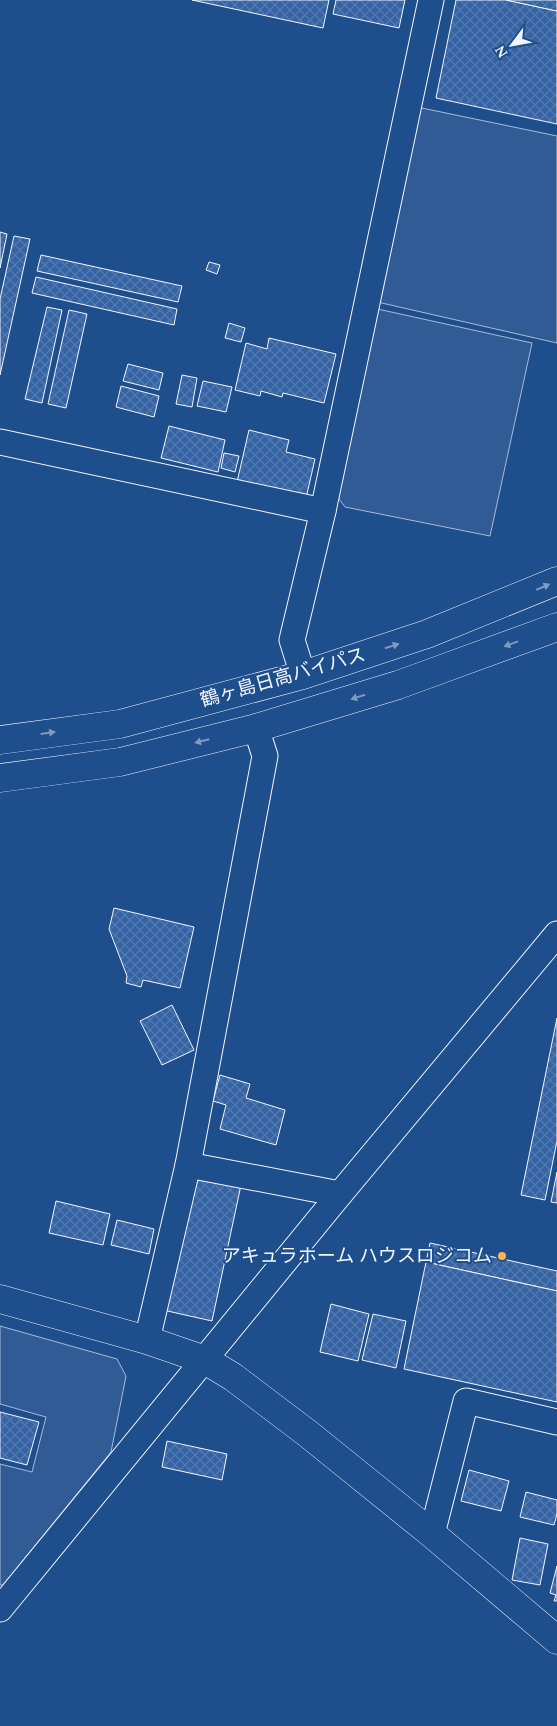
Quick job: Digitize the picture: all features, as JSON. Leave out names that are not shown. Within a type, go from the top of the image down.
[{"type":"main road","name":"鶴ヶ島日高バイパス","points":[[0,740],[120,724],[303,674],[427,634],[557,581]]},
{"type":"main road","name":"鶴ヶ島日高バイパス","points":[[0,778],[120,762],[256,728],[398,686],[557,627]]},
{"type":"main road","points":[[0,1298],[147,1340],[205,1360],[233,1377],[307,1433],[432,1534],[557,1640]]},
{"type":"street","points":[[303,674],[292,640],[323,511],[431,0]]},
{"type":"street","points":[[0,442],[323,511]]},
{"type":"street","points":[[147,1340],[188,1165],[264,756],[256,728]]},
{"type":"street","points":[[0,1610],[340,1194],[557,934]]},
{"type":"street","points":[[188,1165],[340,1194]]},
{"type":"street","points":[[432,1534],[466,1401],[557,1422]]},
{"type":"shaded area","points":[[417,107],[557,136],[557,343],[373,301]]},
{"type":"shaded area","points":[[373,308],[532,343],[490,536],[345,507],[336,495]]},
{"type":"shaded area","points":[[0,1326],[117,1359],[126,1376],[111,1452],[3,1585],[0,1585],[0,1464],[32,1472],[46,1417],[0,1404]]},
{"type":"building","points":[[192,0],[329,0],[323,28]]},
{"type":"building","points":[[336,0],[405,0],[399,28],[333,14]]},
{"type":"building","points":[[456,0],[506,0],[557,11],[557,124],[436,98]]},
{"type":"building","points":[[506,0],[557,0],[557,11]]},
{"type":"building","points":[[0,232],[7,234],[0,268]]},
{"type":"building","points":[[14,236],[30,239],[0,375],[0,299]]},
{"type":"building","points":[[41,255],[182,286],[178,302],[37,271]]},
{"type":"building","points":[[209,262],[220,265],[217,274],[206,270]]},
{"type":"building","points":[[36,277],[177,309],[174,325],[32,293]]},
{"type":"building","points":[[47,307],[62,310],[42,403],[25,399]]},
{"type":"building","points":[[69,310],[87,314],[66,408],[48,404]]},
{"type":"building","points":[[229,323],[245,328],[241,342],[225,338]]},
{"type":"building","points":[[269,338],[336,354],[324,403],[283,393],[282,397],[261,391],[260,396],[235,390],[246,343],[267,349]]},
{"type":"building","points":[[128,364],[163,373],[159,390],[123,381]]},
{"type":"building","points":[[182,375],[197,378],[192,407],[176,404]]},
{"type":"building","points":[[203,381],[232,387],[226,412],[197,406]]},
{"type":"building","points":[[121,386],[159,396],[154,417],[116,407]]},
{"type":"building","points":[[169,426],[225,440],[218,472],[161,458]]},
{"type":"building","points":[[249,430],[289,440],[286,452],[315,459],[306,498],[237,482]]},
{"type":"building","points":[[224,453],[239,456],[235,472],[221,468]]},
{"type":"building","points":[[114,908],[194,927],[180,988],[143,980],[141,987],[126,983],[127,976],[109,929]]},
{"type":"building","points":[[172,1005],[194,1050],[162,1065],[140,1021]]},
{"type":"building","points":[[557,1018],[557,1141],[545,1200],[521,1195]]},
{"type":"building","points":[[220,1075],[250,1084],[246,1098],[285,1110],[276,1145],[220,1129],[226,1105],[213,1101]]},
{"type":"building","points":[[557,1172],[557,1203],[551,1202]]},
{"type":"building","points":[[191,1175],[241,1185],[212,1321],[163,1310]]},
{"type":"building","points":[[56,1201],[110,1214],[103,1245],[49,1233]]},
{"type":"building","points":[[117,1220],[154,1229],[149,1254],[111,1245]]},
{"type":"building","points":[[430,1243],[557,1271],[557,1291],[426,1262]]},
{"type":"building","points":[[426,1262],[557,1291],[557,1402],[404,1369]]},
{"type":"building","points":[[331,1304],[369,1314],[358,1361],[320,1352]]},
{"type":"building","points":[[373,1314],[406,1321],[396,1368],[362,1360]]},
{"type":"building","points":[[0,1412],[39,1422],[27,1465],[0,1458]]},
{"type":"building","points":[[167,1441],[227,1454],[222,1480],[162,1467]]},
{"type":"building","points":[[469,1470],[509,1481],[501,1511],[461,1501]]},
{"type":"building","points":[[526,1492],[557,1500],[557,1514],[554,1525],[520,1517]]},
{"type":"building","points":[[520,1538],[548,1544],[540,1585],[512,1580]]},
{"type":"building","points":[[557,1566],[557,1601],[554,1601],[556,1595],[550,1593]]},
{"type":"place","name":"アキュラホーム ハウスロジコム","points":[[502,1256]]}]
